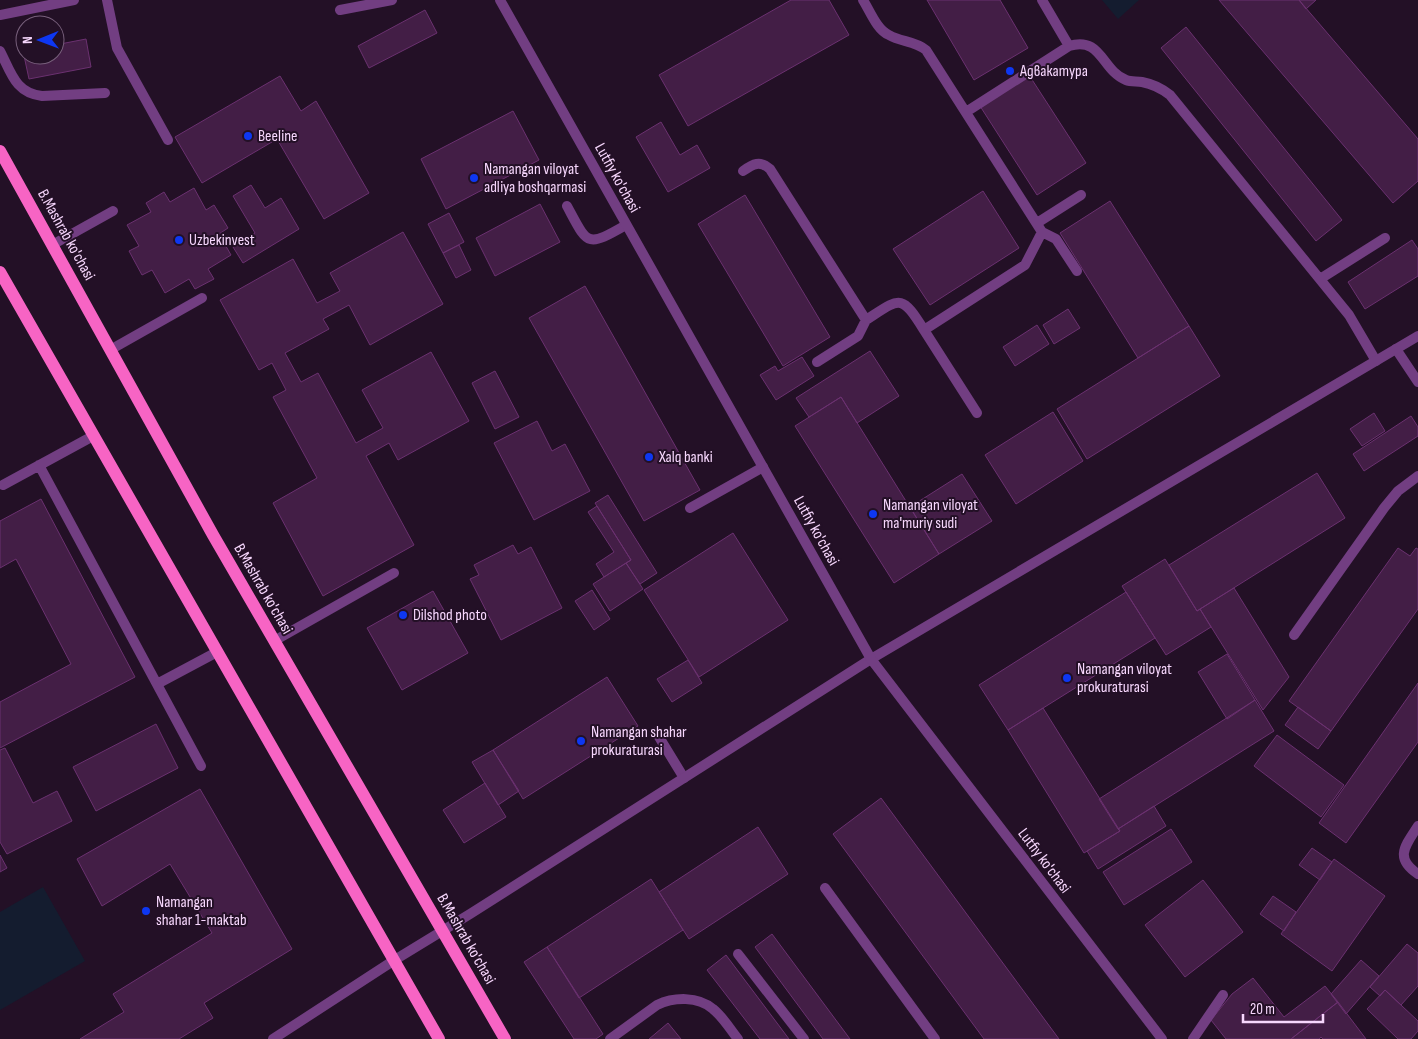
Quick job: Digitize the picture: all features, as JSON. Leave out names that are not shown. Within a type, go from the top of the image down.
[{"type":"main road","name":"B.Mashrab ko'chasi","points":[[0,151],[208,527],[505,1039]]},
{"type":"main road","points":[[0,272],[439,1039]]},
{"type":"street","points":[[0,15],[74,0]]},
{"type":"street","points":[[107,0],[116,48],[168,140]]},
{"type":"street","points":[[340,10],[392,0]]},
{"type":"street","name":"Lutfiy ko'chasi","points":[[500,0],[871,659],[1162,1039]]},
{"type":"street","points":[[863,0],[883,32],[889,36],[919,44],[926,50],[1040,228],[1056,239],[1077,272]]},
{"type":"street","points":[[1042,0],[1069,46]]},
{"type":"street","points":[[966,112],[1069,46],[1079,44],[1088,44],[1096,50],[1113,71],[1126,80],[1158,86],[1170,95],[1349,315],[1376,361]]},
{"type":"street","points":[[0,51],[17,83],[23,91],[31,95],[105,93]]},
{"type":"street","points":[[743,171],[758,163],[765,164],[770,169],[866,320]]},
{"type":"street","points":[[924,330],[1025,265],[1040,228],[1081,195]]},
{"type":"street","points":[[566,206],[581,232],[587,238],[594,240],[602,239],[626,225]]},
{"type":"street","points":[[52,245],[113,210]]},
{"type":"street","points":[[1320,279],[1385,238]]},
{"type":"street","points":[[110,350],[202,298]]},
{"type":"street","points":[[817,362],[858,336],[866,320],[896,303],[904,304],[910,308],[977,413]]},
{"type":"street","points":[[273,1039],[871,659],[1418,336]]},
{"type":"street","points":[[1396,349],[1418,382]]},
{"type":"street","points":[[3,485],[93,436]]},
{"type":"street","points":[[40,465],[200,766]]},
{"type":"street","points":[[690,508],[762,467]]},
{"type":"street","points":[[1294,634],[1384,508],[1398,491],[1418,476]]},
{"type":"street","points":[[274,641],[394,573]]},
{"type":"street","points":[[157,684],[217,652]]},
{"type":"street","points":[[656,732],[684,778]]},
{"type":"street","points":[[1418,826],[1403,852],[1404,861],[1409,868],[1418,874]]},
{"type":"street","points":[[825,888],[935,1039]]},
{"type":"street","points":[[738,954],[804,1039]]},
{"type":"street","points":[[1193,1039],[1223,995]]},
{"type":"street","points":[[610,1039],[657,1005],[682,999],[703,1003],[712,1008],[738,1039]]},
{"type":"shaded area","points":[[1102,0],[1139,0],[1118,19]]},
{"type":"shaded area","points":[[43,887],[85,961],[0,1010],[0,912]]},
{"type":"building","points":[[791,0],[829,0],[849,35],[688,126],[659,75]]},
{"type":"building","points":[[927,0],[1000,0],[1028,48],[974,80]]},
{"type":"building","points":[[1219,0],[1299,0],[1418,139],[1418,181],[1393,203]]},
{"type":"building","points":[[1299,0],[1316,0],[1306,9]]},
{"type":"building","points":[[425,10],[437,33],[369,68],[358,46]]},
{"type":"building","points":[[1186,27],[1342,220],[1316,241],[1161,48]]},
{"type":"building","points":[[86,39],[91,67],[29,79],[26,65],[65,65],[65,43]]},
{"type":"building","points":[[1029,75],[1086,163],[1037,195],[980,106]]},
{"type":"building","points":[[280,76],[301,111],[316,101],[369,193],[324,219],[277,139],[202,183],[175,137]]},
{"type":"building","points":[[513,111],[539,160],[446,209],[421,159]]},
{"type":"building","points":[[661,122],[680,155],[697,145],[710,168],[668,192],[636,137]]},
{"type":"building","points":[[251,185],[265,208],[281,198],[299,229],[243,263],[233,247],[255,233],[233,196]]},
{"type":"building","name":"Uzbekinvest","points":[[194,188],[206,210],[214,205],[228,228],[219,234],[231,255],[208,269],[214,279],[195,289],[189,279],[165,293],[152,270],[142,275],[129,251],[139,246],[127,225],[151,212],[146,203],[164,192],[170,202]]},
{"type":"building","points":[[983,191],[1019,248],[930,305],[893,249]]},
{"type":"building","points":[[745,195],[830,337],[783,366],[698,224]]},
{"type":"building","points":[[1110,201],[1189,326],[1138,358],[1060,233]]},
{"type":"building","points":[[540,204],[560,242],[495,276],[476,238]]},
{"type":"building","points":[[449,213],[464,242],[443,253],[428,224]]},
{"type":"building","points":[[403,232],[443,304],[370,345],[349,305],[323,319],[329,329],[285,353],[301,382],[318,373],[356,443],[383,428],[362,390],[431,352],[469,421],[398,460],[389,443],[366,456],[414,545],[323,596],[273,503],[317,478],[273,397],[286,390],[272,363],[259,370],[220,300],[293,259],[317,303],[340,291],[330,273]]},
{"type":"building","points":[[1412,240],[1418,249],[1418,276],[1365,309],[1348,282]]},
{"type":"building","points":[[459,245],[471,270],[456,278],[443,253]]},
{"type":"building","points":[[585,286],[700,490],[644,521],[529,318]]},
{"type":"building","points":[[1068,309],[1080,328],[1054,344],[1043,325]]},
{"type":"building","points":[[1037,325],[1049,344],[1015,366],[1003,347]]},
{"type":"building","points":[[1189,326],[1220,376],[1087,459],[1057,409]]},
{"type":"building","points":[[870,351],[899,396],[857,423],[841,397],[809,417],[796,398]]},
{"type":"building","points":[[802,357],[814,376],[776,400],[760,375],[775,366],[778,371]]},
{"type":"building","points":[[495,371],[519,417],[495,429],[472,383]]},
{"type":"building","points":[[841,397],[939,554],[894,583],[795,426]]},
{"type":"building","points":[[1053,412],[1083,461],[1016,504],[985,455]]},
{"type":"building","points":[[1374,413],[1385,431],[1362,446],[1350,429]]},
{"type":"building","points":[[1411,416],[1418,427],[1418,436],[1364,471],[1353,454]]},
{"type":"building","points":[[537,421],[552,451],[565,444],[590,491],[534,520],[494,443]]},
{"type":"building","points":[[1317,473],[1345,518],[1197,611],[1169,565]]},
{"type":"building","points":[[962,474],[992,521],[939,554],[910,507]]},
{"type":"building","points":[[608,495],[657,573],[640,584],[626,563],[631,560],[595,503]]},
{"type":"building","points":[[41,499],[135,677],[0,748],[0,702],[71,664],[16,559],[0,568],[0,521]]},
{"type":"building","points":[[597,506],[631,560],[604,577],[596,564],[614,552],[588,512]]},
{"type":"building","points":[[733,533],[788,620],[699,677],[644,590]]},
{"type":"building","points":[[513,545],[518,554],[531,547],[562,608],[501,640],[470,579],[479,575],[474,565]]},
{"type":"building","points":[[1398,548],[1410,556],[1416,548],[1418,549],[1418,609],[1331,731],[1289,701]]},
{"type":"building","points":[[1165,559],[1197,611],[1200,609],[1211,627],[1166,655],[1122,586]]},
{"type":"building","points":[[626,563],[643,589],[610,611],[593,584]]},
{"type":"building","points":[[1234,588],[1289,677],[1263,710],[1200,609]]},
{"type":"building","points":[[592,590],[610,619],[594,630],[575,601]]},
{"type":"building","points":[[433,591],[468,653],[402,690],[367,628]]},
{"type":"building","points":[[1126,592],[1155,638],[1008,730],[979,685]]},
{"type":"building","points":[[1227,654],[1255,700],[1227,719],[1198,672]]},
{"type":"building","points":[[688,660],[702,683],[672,702],[657,679]]},
{"type":"building","points":[[607,677],[638,726],[523,799],[493,750]]},
{"type":"building","points":[[1418,683],[1418,742],[1346,843],[1319,823]]},
{"type":"building","points":[[1255,700],[1274,731],[1118,829],[1099,799]]},
{"type":"building","points":[[1298,707],[1331,731],[1318,749],[1285,725]]},
{"type":"building","points":[[1043,708],[1120,831],[1084,853],[1008,730]]},
{"type":"building","points":[[156,724],[178,768],[96,811],[73,767]]},
{"type":"building","points":[[1277,735],[1344,785],[1321,817],[1254,766]]},
{"type":"building","points":[[5,748],[33,803],[57,791],[72,821],[7,854],[0,842],[0,750]]},
{"type":"building","points":[[493,750],[519,791],[498,805],[472,762]]},
{"type":"building","points":[[485,783],[506,817],[464,843],[443,810]]},
{"type":"building","points":[[200,789],[292,949],[204,1003],[213,1018],[179,1039],[80,1039],[124,1012],[113,994],[212,933],[170,864],[102,906],[77,859]]},
{"type":"building","points":[[881,798],[1059,1039],[984,1039],[833,834]]},
{"type":"building","points":[[1154,806],[1166,826],[1098,869],[1087,851],[1120,831],[1118,829]]},
{"type":"building","points":[[758,827],[788,874],[689,939],[659,892]]},
{"type":"building","points":[[1171,829],[1192,862],[1124,905],[1103,872]]},
{"type":"building","points":[[1312,848],[1332,862],[1320,880],[1299,865]]},
{"type":"building","points":[[0,855],[7,868],[0,872]]},
{"type":"building","points":[[1334,859],[1385,896],[1332,971],[1281,934]]},
{"type":"building","points":[[651,879],[683,930],[579,998],[547,947]]},
{"type":"building","points":[[1203,880],[1243,932],[1185,977],[1145,925]]},
{"type":"building","points":[[1273,896],[1296,912],[1284,931],[1260,914]]},
{"type":"building","points":[[772,934],[850,1039],[823,1039],[755,947]]},
{"type":"building","points":[[1407,944],[1418,953],[1418,986],[1401,1005],[1385,990],[1380,996],[1370,987]]},
{"type":"building","points":[[547,947],[603,1034],[596,1039],[574,1039],[524,962]]},
{"type":"building","points":[[726,955],[789,1039],[760,1039],[707,970]]},
{"type":"building","points":[[1361,960],[1379,976],[1346,1014],[1331,994]]},
{"type":"building","points":[[1253,978],[1284,1017],[1325,986],[1338,1002],[1291,1039],[1226,1039],[1211,1020],[1232,994]]},
{"type":"building","points":[[1385,990],[1418,1021],[1418,1031],[1411,1039],[1398,1039],[1367,1009]]},
{"type":"building","points":[[1338,1002],[1366,1039],[1323,1039],[1321,1037],[1319,1039],[1291,1039]]},
{"type":"building","points":[[668,1023],[681,1039],[649,1039]]},
{"type":"place","name":"Адвакатура","points":[[1010,71]]},
{"type":"place","name":"Beeline","points":[[248,136]]},
{"type":"place","name":"Namangan viloyat adliya boshqarmasi","points":[[474,178]]},
{"type":"place","name":"Uzbekinvest","points":[[179,240]]},
{"type":"place","name":"Xalq banki","points":[[649,457]]},
{"type":"place","name":"Namangan viloyat ma'muriy sudi","points":[[873,514]]},
{"type":"place","name":"Dilshod photo","points":[[403,615]]},
{"type":"place","name":"Namangan viloyat prokuraturasi","points":[[1067,678]]},
{"type":"place","name":"Namangan shahar prokuraturasi","points":[[581,741]]},
{"type":"place","name":"Namangan shahar 1-maktab","points":[[146,911]]}]
